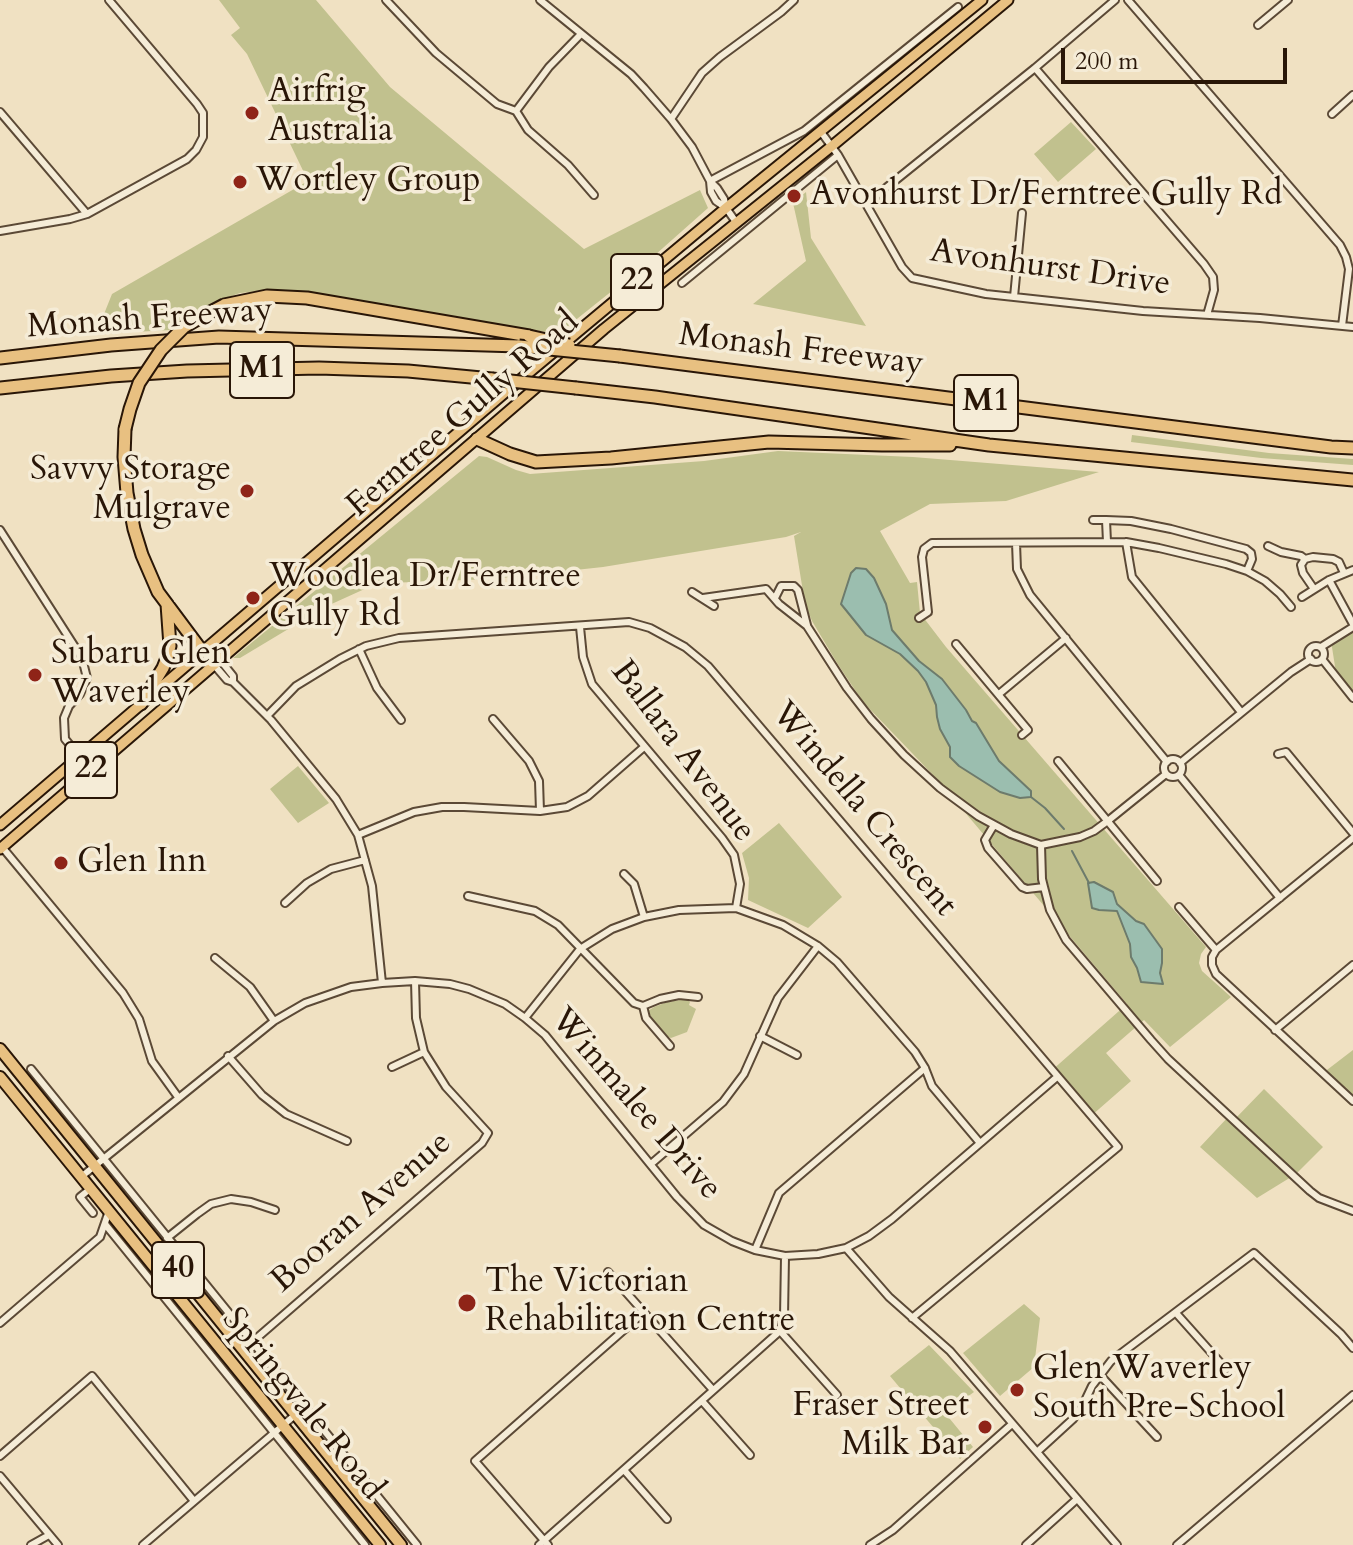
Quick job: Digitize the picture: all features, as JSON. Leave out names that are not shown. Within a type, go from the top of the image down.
[{"type":"highway","points":[[205,648],[158,592],[134,529],[124,471],[125,429],[139,383],[161,350],[184,327],[224,305],[254,298],[294,297],[529,336],[620,356]]},
{"type":"highway","name":"Monash Freeway","points":[[0,358],[219,337],[519,346],[620,356],[1331,447],[1353,446]]},
{"type":"highway","name":"Monash Freeway","points":[[0,388],[141,374],[319,368],[408,371],[655,397],[989,445],[1353,480]]},
{"type":"highway","points":[[477,439],[501,451],[536,462],[611,458],[769,442],[989,445]]},
{"type":"highway","points":[[141,704],[167,658],[170,646],[167,603]]},
{"type":"highway","name":"Springvale Road","points":[[0,1049],[401,1545]]},
{"type":"highway","name":"Springvale Road","points":[[0,1077],[109,1211],[279,1430],[380,1545]]},
{"type":"main road","name":"Ferntree Gully Road","points":[[0,825],[502,395],[982,0]]},
{"type":"main road","name":"Ferntree Gully Road","points":[[1,848],[604,329],[761,202],[835,151],[1008,0]]},
{"type":"street","points":[[0,231],[87,214],[187,159],[203,137],[203,113],[197,104],[109,0]]},
{"type":"street","points":[[386,0],[436,53],[497,104],[516,111],[528,130],[568,165],[594,195]]},
{"type":"street","points":[[540,0],[631,74],[671,119],[692,147],[710,181],[716,201],[726,208],[736,222]]},
{"type":"street","points":[[671,119],[702,73],[794,0]]},
{"type":"street","points":[[866,204],[1115,0]]},
{"type":"street","points":[[1128,0],[1340,245],[1349,269],[1342,326]]},
{"type":"street","points":[[1258,25],[1288,0]]},
{"type":"street","points":[[710,181],[804,131],[958,7]]},
{"type":"street","points":[[516,111],[549,67],[581,34]]},
{"type":"street","points":[[1035,68],[1204,264],[1213,277],[1214,290],[1207,315]]},
{"type":"street","points":[[1332,114],[1353,95]]},
{"type":"street","points":[[0,112],[87,214]]},
{"type":"street","name":"Avonhurst Drive","points":[[821,132],[902,267],[912,278],[986,294],[1143,311],[1353,327]]},
{"type":"street","points":[[682,283],[779,203],[835,151]]},
{"type":"street","points":[[761,202],[779,203]]},
{"type":"street","points":[[1014,297],[1022,213]]},
{"type":"street","points":[[1093,520],[1131,521],[1246,549],[1252,559],[1247,571]]},
{"type":"street","points":[[1106,520],[1107,542]]},
{"type":"street","points":[[0,530],[82,658],[87,678],[64,718],[65,739],[91,770]]},
{"type":"street","points":[[1126,542],[1132,577],[1241,712]]},
{"type":"street","points":[[919,618],[928,612],[922,557],[924,549],[932,543],[1126,542],[1247,571],[1265,581],[1291,607]]},
{"type":"street","points":[[1016,543],[1017,569],[1030,595],[1167,762]]},
{"type":"street","points":[[1268,546],[1305,559]]},
{"type":"street","points":[[1314,589],[1303,573],[1301,565],[1305,559],[1333,559],[1339,562],[1344,573]]},
{"type":"street","points":[[1302,597],[1353,570]]},
{"type":"street","points":[[1311,659],[1311,648],[1321,647],[1353,625],[1329,580]]},
{"type":"street","points":[[775,598],[781,586]]},
{"type":"street","points":[[703,598],[794,586],[798,590],[807,626],[871,719],[940,788],[978,816],[1011,834],[1041,845],[1080,837],[1094,831],[1166,774]]},
{"type":"street","points":[[766,589],[779,604],[807,626]]},
{"type":"street","points":[[692,592],[714,606]]},
{"type":"street","name":"Windella Crescent","points":[[267,716],[306,679],[359,649],[399,638],[629,622],[650,628],[685,647],[708,666],[1118,1147],[912,1318]]},
{"type":"street","name":"Ballara Avenue","points":[[580,627],[583,657],[592,684],[734,855],[740,884],[736,908]]},
{"type":"street","points":[[999,694],[1066,638]]},
{"type":"street","points":[[956,644],[1028,730],[1022,735]]},
{"type":"street","points":[[1321,647],[1324,653],[1322,659]]},
{"type":"street","points":[[205,648],[227,680],[233,682],[267,716],[336,799],[358,835],[372,886],[382,983]]},
{"type":"street","points":[[359,649],[377,688],[401,720]]},
{"type":"street","points":[[1180,763],[1311,659]]},
{"type":"street","points":[[1311,659],[1322,659]]},
{"type":"street","points":[[1322,659],[1353,698]]},
{"type":"street","points":[[493,719],[529,761],[539,781],[540,811]]},
{"type":"street","points":[[1290,744],[1282,753],[1353,836],[1216,950],[1212,965],[1216,974],[1353,1101]]},
{"type":"street","points":[[358,835],[414,812],[442,807],[540,811],[567,807],[588,796],[644,747]]},
{"type":"street","points":[[1166,774],[1172,777],[1179,775],[1182,769],[1175,760],[1167,762]]},
{"type":"street","points":[[1058,761],[1157,881]]},
{"type":"street","points":[[1166,774],[1167,762]]},
{"type":"street","points":[[1179,775],[1280,898]]},
{"type":"street","points":[[994,825],[985,840],[988,848],[1022,887],[1044,887]]},
{"type":"street","points":[[1041,845],[1042,879],[1050,910],[1066,940],[1168,1059],[1310,1191],[1319,1198],[1353,1211]]},
{"type":"street","points":[[1,848],[123,993],[139,1019],[152,1061],[178,1097]]},
{"type":"street","points":[[285,903],[307,883],[331,869],[365,860]]},
{"type":"street","points":[[624,874],[634,884],[644,917]]},
{"type":"street","points":[[468,896],[535,911],[558,925],[634,1003],[643,1006],[679,995],[698,997]]},
{"type":"street","points":[[1179,907],[1216,950]]},
{"type":"street","points":[[525,1018],[580,949],[612,929],[644,917],[679,910],[736,908],[783,925],[818,946],[837,962],[915,1052],[932,1086],[980,1143]]},
{"type":"street","points":[[651,1164],[723,1102],[744,1074],[778,998],[818,946]]},
{"type":"street","points":[[215,958],[250,987],[274,1021]]},
{"type":"street","points":[[1275,1030],[1353,965]]},
{"type":"street","name":"Winmalee Drive","points":[[81,1177],[274,1021],[305,1003],[351,987],[382,983],[415,981],[450,984],[505,1004],[545,1035],[677,1197],[704,1225],[755,1250],[785,1256],[846,1248],[869,1236],[1057,1077]]},
{"type":"street","name":"Booran Avenue","points":[[243,1350],[482,1143],[488,1133],[446,1087],[424,1052],[416,1018],[415,981]]},
{"type":"street","points":[[643,1006],[646,1018],[670,1046]]},
{"type":"street","points":[[760,1036],[797,1055]]},
{"type":"street","points":[[392,1067],[424,1052]]},
{"type":"street","points":[[228,1056],[262,1095],[286,1114],[347,1141]]},
{"type":"street","points":[[755,1250],[779,1193],[925,1068]]},
{"type":"street","name":"Springvale Road","points":[[31,1069],[417,1545]]},
{"type":"street","name":"Springvale Road","points":[[90,1189],[80,1197],[93,1213]]},
{"type":"street","points":[[167,1238],[211,1204],[231,1199],[275,1210]]},
{"type":"street","points":[[0,1323],[100,1237],[109,1211]]},
{"type":"street","name":"Springvale Road","points":[[105,1224],[279,1430],[365,1545]]},
{"type":"street","points":[[100,1237],[115,1237]]},
{"type":"street","points":[[846,1248],[875,1283],[950,1351],[1117,1545]]},
{"type":"street","points":[[1037,1452],[1073,1419],[1099,1374],[1111,1361],[1254,1253],[1353,1348]]},
{"type":"street","points":[[643,1313],[475,1461],[544,1543],[780,1331],[784,1317],[785,1256]]},
{"type":"street","points":[[608,1272],[713,1390]]},
{"type":"street","points":[[1176,1313],[1226,1369]]},
{"type":"street","points":[[780,1331],[837,1395]]},
{"type":"street","points":[[1099,1374],[1157,1437]]},
{"type":"street","points":[[0,1456],[92,1376],[194,1501]]},
{"type":"street","points":[[1177,1545],[1353,1395]]},
{"type":"street","points":[[702,1401],[750,1455]]},
{"type":"street","points":[[143,1545],[296,1415]]},
{"type":"street","points":[[870,1545],[893,1530],[1012,1424]]},
{"type":"street","name":"Springvale Road","points":[[308,1431],[321,1427]]},
{"type":"street","points":[[624,1470],[667,1519]]},
{"type":"street","points":[[0,1476],[58,1545]]},
{"type":"street","points":[[1026,1545],[1077,1499]]},
{"type":"street","points":[[31,1545],[49,1535]]},
{"type":"green space","points":[[219,0],[316,0],[390,87],[584,249],[700,190],[708,208],[637,271],[558,334],[292,290],[269,290],[240,293],[214,302],[171,330],[96,334],[112,294],[308,181],[247,54],[231,35],[240,28]]},
{"type":"green space","points":[[1071,122],[1096,149],[1058,182],[1034,154]]},
{"type":"green space","points":[[806,192],[811,238],[866,326],[753,304],[806,261],[793,203]]},
{"type":"green space","points":[[1132,435],[1269,453],[1353,459],[1353,465],[1261,458],[1131,442]]},
{"type":"green space","points":[[778,451],[913,457],[1099,472],[1006,501],[930,504],[880,531],[910,583],[917,582],[920,613],[1206,947],[1199,963],[1202,971],[1231,997],[1170,1047],[1144,1020],[1106,1053],[1131,1081],[1091,1116],[1051,1071],[1127,1004],[935,777],[863,702],[812,621],[805,604],[794,536],[801,532],[603,567],[492,579],[388,583],[369,587],[325,607],[240,658],[233,658],[479,456],[530,474],[704,461]]},
{"type":"green space","points":[[1353,627],[1353,698],[1337,679],[1331,641]]},
{"type":"green space","points":[[298,766],[329,803],[298,823],[270,789]]},
{"type":"green space","points":[[779,823],[842,897],[808,928],[748,900],[749,878],[742,853]]},
{"type":"green space","points":[[687,999],[689,1005],[696,1009],[687,1032],[671,1038],[666,1036],[648,1011],[667,1002]]},
{"type":"green space","points":[[1353,1050],[1353,1101],[1323,1073]]},
{"type":"green space","points":[[1264,1089],[1323,1147],[1296,1174],[1257,1198],[1200,1147],[1229,1116],[1234,1120]]},
{"type":"green space","points":[[1024,1304],[1040,1318],[1034,1367],[1000,1396],[963,1353]]},
{"type":"green space","points":[[929,1345],[974,1392],[945,1413],[973,1447],[960,1459],[890,1376]]},
{"type":"shaded area","points":[[856,568],[866,569],[874,578],[886,604],[892,630],[919,661],[942,679],[976,723],[999,761],[1031,791],[1031,797],[1020,798],[1000,792],[950,757],[950,747],[940,729],[936,705],[926,682],[900,654],[866,635],[841,604],[851,573]]},
{"type":"shaded area","points":[[1094,882],[1113,892],[1117,904],[1144,924],[1162,949],[1160,973],[1163,984],[1141,982],[1117,911],[1092,908],[1088,883]]},
{"type":"waterway","points":[[1031,797],[1064,829]]},
{"type":"waterway","points":[[1072,851],[1089,883]]},
{"type":"place","name":"Airfrig Australia","points":[[252,113]]},
{"type":"place","name":"Wortley Group","points":[[240,182]]},
{"type":"place","name":"Avonhurst Dr/Ferntree Gully Rd","points":[[794,196]]},
{"type":"place","name":"Savvy Storage Mulgrave","points":[[247,491]]},
{"type":"place","name":"Woodlea Dr/Ferntree Gully Rd","points":[[253,598]]},
{"type":"place","name":"Subaru Glen Waverley","points":[[35,675]]},
{"type":"place","name":"Glen Inn","points":[[61,863]]},
{"type":"place","name":"The Victorian Rehabilitation Centre","points":[[467,1303]]},
{"type":"place","name":"Glen Waverley South Pre-School","points":[[1017,1390]]},
{"type":"place","name":"Fraser Street Milk Bar","points":[[985,1427]]}]
